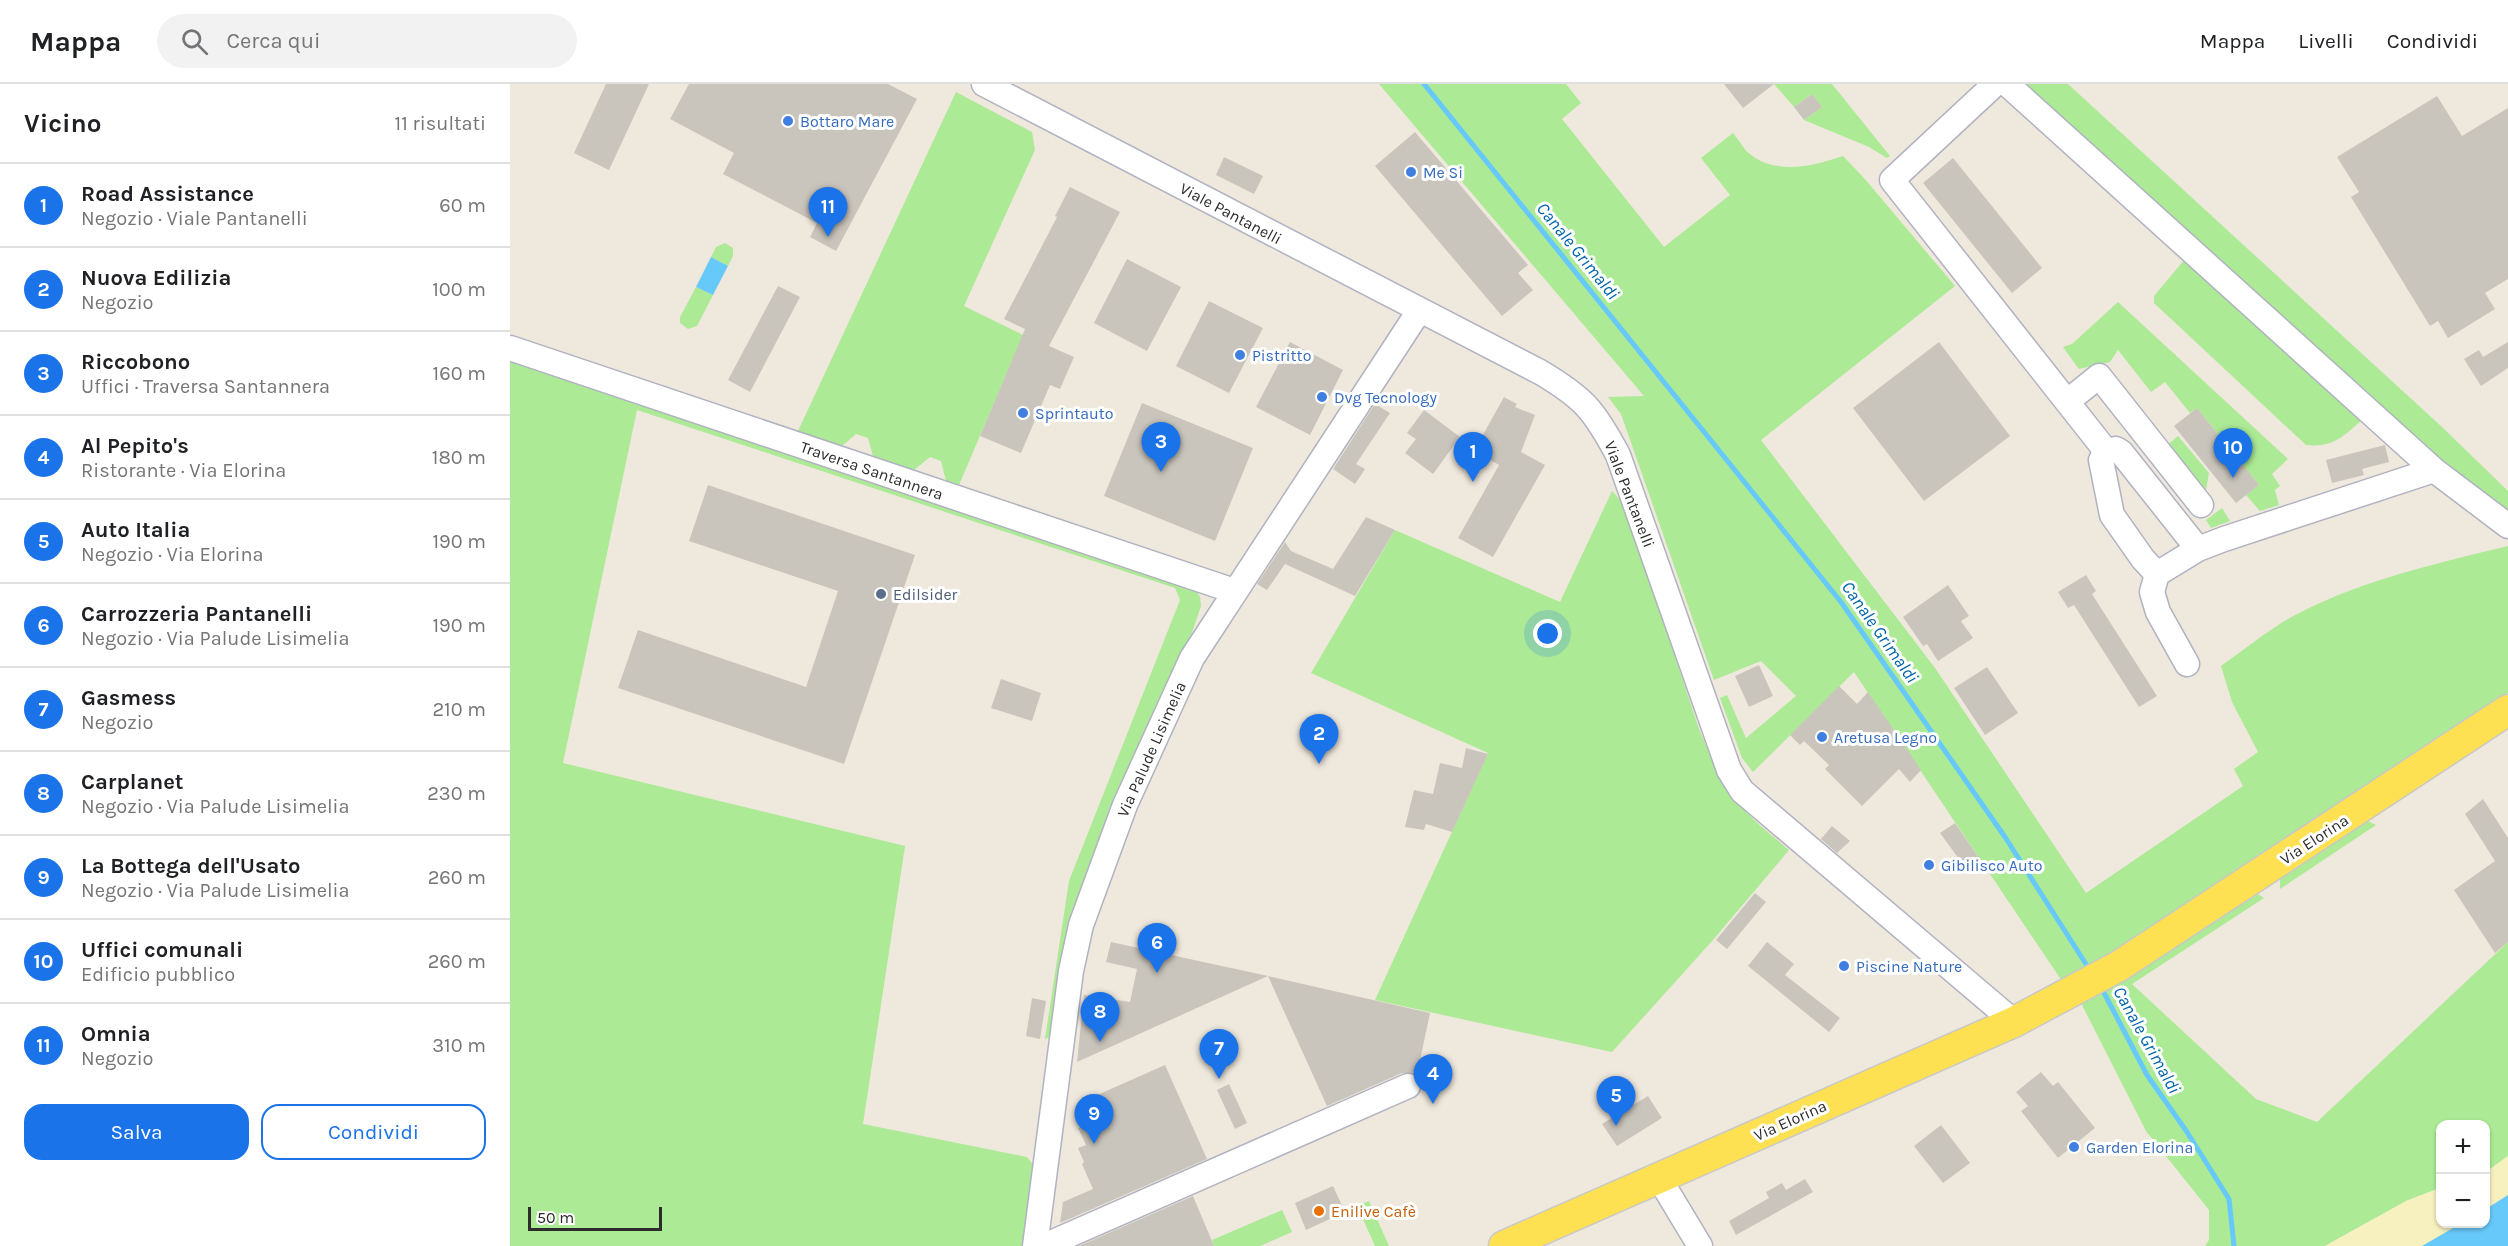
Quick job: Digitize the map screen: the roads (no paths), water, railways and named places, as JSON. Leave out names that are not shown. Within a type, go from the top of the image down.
[{"type":"main road","name":"Via Elorina","points":[[1504,1246],[2014,1022],[2074,991],[2119,966],[2508,710]]},
{"type":"street","name":"Viale Pantanelli","points":[[984,84],[1540,372],[1565,387],[1593,412],[1618,455],[1729,770],[1742,791],[2014,1022]]},
{"type":"street","points":[[1995,84],[1892,180],[2106,451]]},
{"type":"street","points":[[2007,84],[2434,470],[2508,526]]},
{"type":"street","name":"Via Palude Lisimelia","points":[[1035,1246],[1071,971],[1081,925],[1125,805],[1191,658],[1419,311]]},
{"type":"street","name":"Traversa Santannera","points":[[510,348],[1234,591]]},
{"type":"street","points":[[2068,401],[2099,376],[2201,505]]},
{"type":"street","points":[[2157,574],[2143,560],[2112,515],[2101,460],[2106,451],[2116,449],[2121,452],[2198,549]]},
{"type":"street","points":[[2187,664],[2158,612],[2152,591],[2157,574],[2198,549],[2434,470]]},
{"type":"street","points":[[1044,1246],[1408,1086]]},
{"type":"street","points":[[1659,1178],[1700,1246]]},
{"type":"water","points":[[711,257],[728,266],[713,295],[696,287]]},
{"type":"water","points":[[2508,1195],[2508,1246],[2422,1246],[2453,1228],[2490,1228],[2490,1206]]},
{"type":"waterway","name":"Canale Grimaldi","points":[[1424,84],[1841,602],[2005,837],[2091,972]]},
{"type":"waterway","name":"Canale Grimaldi","points":[[2101,987],[2147,1075],[2187,1132],[2229,1199],[2234,1246]]},
{"type":"place","name":"Bottaro Mare","points":[[788,121]]},
{"type":"place","name":"Me Si","points":[[1411,172]]},
{"type":"place","name":"Omnia","points":[[828,237]]},
{"type":"place","name":"Pistritto","points":[[1240,355]]},
{"type":"place","name":"Dvg Tecnology","points":[[1322,397]]},
{"type":"place","name":"Sprintauto","points":[[1023,413]]},
{"type":"place","name":"Riccobono","points":[[1161,472]]},
{"type":"place","name":"Uffici comunali","points":[[2233,478]]},
{"type":"place","name":"Road Assistance","points":[[1473,482]]},
{"type":"place","name":"Edilsider","points":[[881,594]]},
{"type":"place","name":"Aretusa Legno","points":[[1822,737]]},
{"type":"place","name":"Nuova Edilizia","points":[[1319,764]]},
{"type":"place","name":"Gibilisco Auto","points":[[1929,865]]},
{"type":"place","name":"Piscine Nature","points":[[1844,966]]},
{"type":"place","name":"Carrozzeria Pantanelli","points":[[1157,973]]},
{"type":"place","name":"Carplanet","points":[[1100,1042]]},
{"type":"place","name":"Gasmess","points":[[1219,1079]]},
{"type":"place","name":"Al Pepito's","points":[[1433,1104]]},
{"type":"place","name":"Auto Italia","points":[[1616,1126]]},
{"type":"place","name":"La Bottega dell'Usato","points":[[1094,1144]]},
{"type":"place","name":"Garden Elorina","points":[[2074,1147]]},
{"type":"place","name":"Enilive Cafè","points":[[1319,1211]]}]
